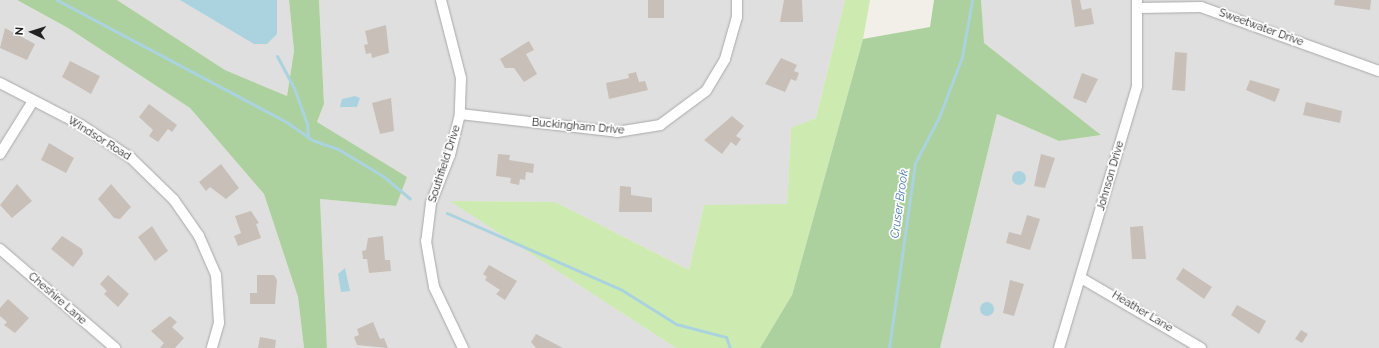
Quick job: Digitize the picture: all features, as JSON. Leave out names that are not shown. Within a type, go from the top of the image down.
[{"type":"street","name":"Southfield Drive","points":[[441,0],[461,78],[460,114],[450,155],[431,203],[426,242],[434,287],[463,348]]},
{"type":"street","name":"Buckingham Drive","points":[[460,114],[617,132],[660,125],[706,92],[726,59],[737,17],[737,0]]},
{"type":"street","name":"Sweetwater Drive","points":[[1138,4],[1201,7],[1379,71]]},
{"type":"street","name":"Johnson Drive","points":[[1059,348],[1137,86],[1138,4]]},
{"type":"street","name":"Windsor Road","points":[[0,83],[81,125],[131,158],[174,200],[199,236],[216,275],[219,323],[212,348]]},
{"type":"street","points":[[0,154],[33,101]]},
{"type":"street","name":"Cheshire Lane","points":[[0,249],[115,348]]},
{"type":"street","name":"Heather Lane","points":[[1081,278],[1201,348]]},
{"type":"shaded area","points":[[0,0],[17,0],[68,28],[190,108],[264,194],[298,297],[304,348],[0,348]]},
{"type":"shaded area","points":[[117,0],[289,0],[294,51],[287,96],[225,70]]},
{"type":"shaded area","points":[[319,0],[845,0],[816,118],[791,129],[787,205],[704,205],[689,270],[555,202],[451,201],[676,348],[327,348],[320,199],[396,206],[317,122],[324,104]]},
{"type":"shaded area","points":[[981,0],[1379,0],[1379,348],[940,348],[997,114],[1059,141],[1101,135],[983,43]]},
{"type":"green space","points":[[17,0],[117,0],[225,70],[287,96],[294,51],[289,0],[319,0],[324,104],[317,122],[407,177],[396,206],[320,199],[327,348],[304,348],[298,297],[264,194],[190,108],[68,28]]},
{"type":"green space","points":[[845,0],[870,0],[863,39],[792,295],[760,348],[676,348],[450,201],[555,202],[689,270],[704,205],[787,204],[791,128],[816,118]]},
{"type":"green space","points":[[934,0],[981,0],[984,43],[1101,135],[1059,141],[997,114],[940,348],[760,348],[792,295],[863,39],[930,27]]},
{"type":"water","points":[[180,0],[277,0],[277,34],[267,44],[254,44]]},
{"type":"water","points":[[355,96],[360,98],[357,107],[340,107],[342,99]]},
{"type":"water","points":[[1019,171],[1024,173],[1026,178],[1024,183],[1019,185],[1014,183],[1012,178],[1014,173]]},
{"type":"water","points":[[345,268],[350,291],[341,292],[338,274]]},
{"type":"water","points":[[987,302],[992,304],[994,309],[992,314],[987,316],[982,314],[980,309],[982,304]]},
{"type":"building","points":[[648,0],[664,0],[664,18],[648,18]]},
{"type":"building","points":[[784,0],[802,0],[803,22],[780,22]]},
{"type":"building","points":[[1071,0],[1080,0],[1082,10],[1091,8],[1094,24],[1075,27]]},
{"type":"building","points":[[1335,0],[1371,0],[1370,10],[1334,5]]},
{"type":"building","points":[[386,25],[389,53],[372,58],[371,53],[366,54],[364,45],[368,44],[365,31]]},
{"type":"building","points":[[5,28],[35,44],[27,60],[0,48]]},
{"type":"building","points":[[529,41],[534,50],[526,54],[537,74],[524,82],[514,68],[505,68],[500,59]]},
{"type":"building","points":[[1175,52],[1187,53],[1185,91],[1172,90]]},
{"type":"building","points":[[781,58],[797,65],[794,71],[799,73],[796,81],[791,79],[785,92],[765,84]]},
{"type":"building","points":[[70,61],[100,76],[91,94],[62,77]]},
{"type":"building","points":[[636,72],[639,82],[645,81],[648,90],[609,99],[606,83],[629,78],[628,74]]},
{"type":"building","points":[[1082,73],[1098,79],[1086,103],[1073,98]]},
{"type":"building","points":[[1250,80],[1280,89],[1275,102],[1246,90]]},
{"type":"building","points":[[391,98],[394,131],[380,134],[372,103]]},
{"type":"building","points":[[1306,102],[1342,111],[1340,123],[1303,115]]},
{"type":"building","points":[[149,104],[177,125],[172,132],[168,129],[158,142],[149,136],[153,130],[139,117]]},
{"type":"building","points":[[732,116],[744,126],[736,136],[741,139],[736,146],[731,142],[722,154],[704,140]]},
{"type":"building","points":[[49,143],[74,158],[66,173],[41,160]]},
{"type":"building","points":[[498,154],[510,155],[509,160],[534,164],[533,173],[526,172],[525,180],[520,179],[519,185],[510,183],[511,178],[496,176]]},
{"type":"building","points":[[1041,154],[1055,158],[1045,188],[1034,186]]},
{"type":"building","points":[[221,164],[239,188],[226,199],[210,187],[206,191],[199,182]]},
{"type":"building","points":[[17,184],[32,201],[12,218],[0,205]]},
{"type":"building","points":[[111,184],[131,207],[120,219],[114,218],[98,199]]},
{"type":"building","points":[[620,186],[631,187],[631,195],[652,198],[652,212],[619,212]]},
{"type":"building","points":[[251,211],[259,223],[256,224],[261,238],[238,246],[234,236],[241,233],[235,216]]},
{"type":"building","points":[[1027,215],[1040,219],[1030,250],[1006,243],[1009,232],[1021,235]]},
{"type":"building","points":[[152,226],[168,251],[155,261],[138,237]]},
{"type":"building","points":[[1143,226],[1146,259],[1132,259],[1130,227]]},
{"type":"building","points":[[62,236],[82,249],[83,254],[73,267],[51,249]]},
{"type":"building","points":[[383,236],[385,260],[390,260],[391,271],[369,273],[367,259],[363,259],[362,251],[366,250],[368,238]]},
{"type":"building","points":[[489,265],[517,281],[505,300],[496,294],[500,290],[485,280],[487,277],[483,274]]},
{"type":"building","points":[[1183,268],[1212,287],[1204,299],[1176,279]]},
{"type":"building","points":[[108,275],[129,294],[118,307],[104,294],[107,291],[100,284]]},
{"type":"building","points":[[257,275],[274,275],[277,280],[275,304],[250,304],[250,293],[257,293]]},
{"type":"building","points":[[1010,280],[1024,284],[1014,316],[1003,313]]},
{"type":"building","points":[[8,299],[29,318],[15,333],[4,325],[7,322],[0,316],[0,308]]},
{"type":"building","points":[[1237,305],[1266,321],[1259,334],[1231,315]]},
{"type":"building","points":[[170,316],[177,322],[172,327],[184,338],[175,348],[160,348],[164,343],[151,331]]},
{"type":"building","points":[[373,322],[380,339],[384,338],[388,348],[357,345],[354,337],[359,335],[357,329]]},
{"type":"building","points":[[1301,330],[1308,334],[1302,343],[1295,339]]},
{"type":"building","points":[[536,334],[563,348],[536,348],[531,342]]},
{"type":"building","points":[[260,337],[276,340],[275,348],[258,348]]},
{"type":"waterway","points":[[57,0],[288,123],[312,140],[338,149],[383,176],[410,199]]},
{"type":"waterway","name":"Cruser Brook","points":[[889,348],[915,163],[939,117],[962,57],[972,0]]},
{"type":"waterway","points":[[277,56],[294,88],[307,123],[308,138]]},
{"type":"waterway","points":[[447,213],[622,290],[676,324],[726,337],[730,348]]}]
